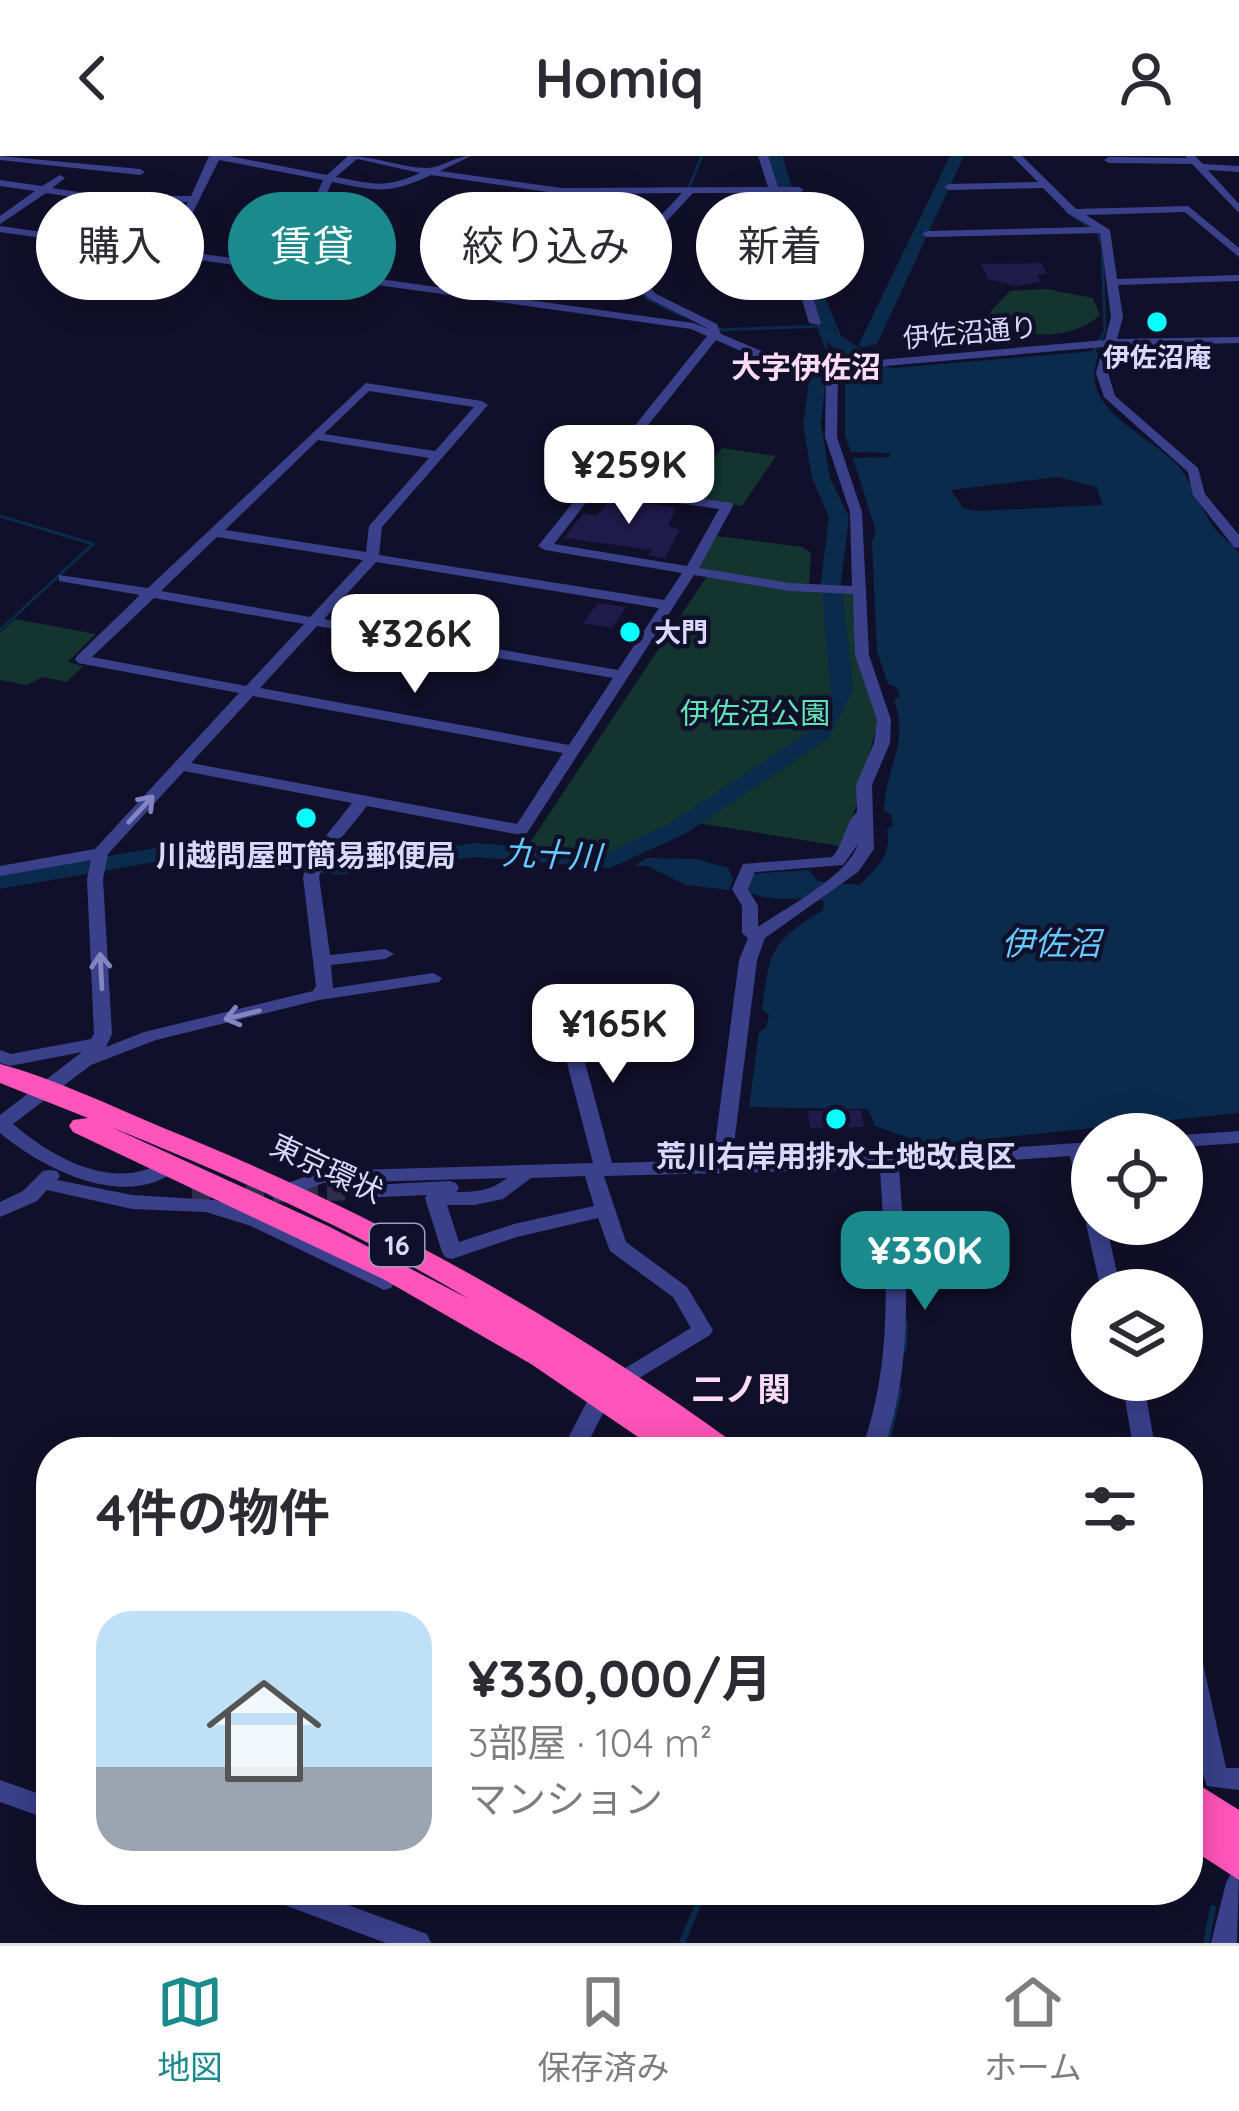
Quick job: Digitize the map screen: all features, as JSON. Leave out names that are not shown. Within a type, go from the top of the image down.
[{"type":"highway","name":"東京環状","points":[[0,1072],[36,1096],[172,1165],[274,1197],[696,1437]]},
{"type":"highway","name":"東京環状","points":[[0,1090],[36,1096],[434,1266],[612,1388],[667,1437]]},
{"type":"highway","points":[[1203,1805],[1239,1831]]},
{"type":"highway","points":[[1203,1836],[1239,1863]]},
{"type":"street","points":[[195,192],[215,156],[324,180],[392,188],[466,156]]},
{"type":"street","points":[[317,192],[324,180],[356,156],[562,191],[800,190]]},
{"type":"street","points":[[763,156],[815,323]]},
{"type":"street","points":[[1017,156],[1073,212],[1105,230]]},
{"type":"street","points":[[1109,160],[1194,162],[1239,169],[1237,156]]},
{"type":"street","points":[[0,157],[140,172]]},
{"type":"street","points":[[0,172],[20,158]]},
{"type":"street","points":[[1194,162],[1238,210]]},
{"type":"street","points":[[0,225],[60,178]]},
{"type":"street","points":[[0,183],[57,192]]},
{"type":"street","points":[[949,187],[1046,185]]},
{"type":"street","points":[[688,193],[634,250],[632,273],[652,296],[716,332],[545,547],[850,590]]},
{"type":"street","points":[[1073,212],[1238,210]]},
{"type":"street","points":[[1191,212],[1239,254]]},
{"type":"street","name":"伊佐沼通り","points":[[0,225],[36,231]]},
{"type":"street","points":[[927,234],[1105,230]]},
{"type":"street","points":[[1105,230],[1117,317],[1102,373],[1116,406],[1194,471],[1199,495],[1239,544]]},
{"type":"street","points":[[1111,281],[1239,278]]},
{"type":"street","name":"伊佐沼通り","points":[[396,286],[716,332],[763,356],[810,368],[1111,343],[1239,340]]},
{"type":"street","points":[[722,1166],[748,960],[757,936],[837,880],[866,849],[864,785],[882,743],[884,721],[862,655],[850,590],[856,512],[831,436],[829,369]]},
{"type":"street","points":[[86,1060],[99,1043],[103,1016],[95,877],[100,854],[251,692],[372,558],[376,526],[482,405],[366,387],[82,660],[251,692],[570,750]]},
{"type":"street","points":[[316,436],[437,455]]},
{"type":"street","points":[[182,766],[520,830],[692,570],[727,506],[593,487]]},
{"type":"street","points":[[214,532],[668,605]]},
{"type":"street","points":[[64,578],[622,675]]},
{"type":"street","points":[[757,936],[750,933],[751,906],[742,880],[748,867],[838,862],[856,832],[865,799]]},
{"type":"street","points":[[319,995],[325,986],[311,877],[318,856],[362,801]]},
{"type":"street","points":[[0,872],[100,854]]},
{"type":"street","points":[[322,961],[385,954]]},
{"type":"street","points":[[394,1269],[384,1283],[258,1221],[207,1205],[132,1202],[50,1175],[0,1124],[86,1060],[150,1036],[319,995],[433,978]]},
{"type":"street","points":[[565,1021],[617,1246],[680,1292],[703,1330],[612,1388],[581,1437]]},
{"type":"street","points":[[0,1056],[10,1060],[49,1055],[99,1043]]},
{"type":"street","points":[[1203,1140],[1239,1137]]},
{"type":"street","points":[[274,1197],[321,1177],[889,1162],[1071,1150]]},
{"type":"street","points":[[878,1437],[898,1326],[889,1162]]},
{"type":"street","points":[[0,1210],[30,1196],[50,1175],[155,1175],[172,1165]]},
{"type":"street","points":[[526,1171],[512,1188],[495,1198],[435,1198],[452,1252],[514,1231],[606,1210]]},
{"type":"street","points":[[358,1191],[492,1186],[502,1172]]},
{"type":"street","points":[[50,1175],[108,1190],[192,1196]]},
{"type":"street","points":[[1136,1401],[1142,1437]]},
{"type":"street","points":[[1203,1719],[1216,1778],[1239,1779]]},
{"type":"street","points":[[0,1791],[36,1804]]},
{"type":"street","points":[[1224,1943],[1239,1883]]},
{"type":"street","points":[[345,1905],[418,1943]]},
{"type":"green space","points":[[1046,289],[1093,298],[1100,315],[1075,329],[1043,334],[1012,329],[990,312],[1010,291]]},
{"type":"green space","points":[[722,448],[776,456],[742,506],[684,497]]},
{"type":"green space","points":[[717,536],[802,547],[811,553],[809,587],[701,571],[697,566]]},
{"type":"green space","name":"伊佐沼公園","points":[[707,576],[853,593],[879,717],[845,847],[685,821],[639,846],[604,858],[529,844]]},
{"type":"green space","points":[[15,619],[96,634],[68,662],[83,666],[67,682],[42,677],[27,685],[0,680],[0,633]]},
{"type":"water","name":"伊佐沼","points":[[1095,351],[1099,353],[1094,373],[1097,390],[1106,406],[1179,467],[1212,525],[1239,552],[1239,1113],[1203,1117],[1203,1113],[1071,1113],[1071,1130],[929,1145],[875,1126],[868,1109],[749,1107],[759,1032],[766,1028],[769,1015],[762,1009],[771,960],[783,940],[823,910],[824,901],[759,896],[749,892],[748,874],[809,870],[817,881],[859,885],[882,860],[887,829],[893,825],[891,814],[884,811],[898,743],[894,700],[900,696],[888,684],[877,651],[872,541],[876,532],[853,458],[889,457],[891,453],[851,452],[845,436],[845,381],[858,371]],"holes":[[[1058,477],[1097,487],[1102,505],[977,511],[963,508],[951,490]]]},
{"type":"water","points":[[646,858],[695,859],[728,868],[733,879],[729,890],[686,885],[647,866],[635,866]]},
{"type":"building","points":[[1041,263],[1047,274],[1037,275],[1041,282],[1016,286],[988,279],[981,264]]},
{"type":"building","points":[[611,498],[676,507],[668,526],[680,530],[665,558],[648,555],[652,550],[564,538],[583,514],[597,516]]},
{"type":"building","points":[[598,603],[626,607],[612,628],[583,623]]},
{"type":"building","name":"荒川右岸用排水土地改良区","points":[[861,1110],[864,1127],[810,1128],[808,1111]]},
{"type":"waterway","points":[[688,189],[702,156]]},
{"type":"waterway","points":[[772,156],[828,336],[887,377]]},
{"type":"waterway","points":[[781,156],[819,286],[840,337],[891,371]]},
{"type":"waterway","name":"九十川","points":[[868,344],[957,156]]},
{"type":"waterway","points":[[1066,211],[1097,232],[1102,244],[1105,331],[1093,353]]},
{"type":"waterway","points":[[650,300],[681,315]]},
{"type":"waterway","points":[[818,322],[819,326]]},
{"type":"waterway","points":[[714,330],[819,326]]},
{"type":"waterway","points":[[819,326],[828,353],[821,362]]},
{"type":"waterway","points":[[819,326],[825,326]]},
{"type":"waterway","name":"九十川","points":[[0,882],[183,850],[340,868],[475,850],[610,861],[677,829],[821,733],[842,690],[831,582],[839,517],[821,478],[812,424],[817,374],[821,362],[835,354]]},
{"type":"waterway","points":[[796,369],[817,374]]},
{"type":"waterway","points":[[0,516],[93,544],[0,630]]},
{"type":"waterway","points":[[904,1349],[905,1324]]},
{"type":"waterway","points":[[888,1437],[899,1390]]},
{"type":"waterway","points":[[682,1943],[698,1905]]},
{"type":"waterway","points":[[1206,1943],[1213,1908]]},
{"type":"tunnel","points":[[192,1196],[358,1191]]},
{"type":"place","name":"伊佐沼庵","points":[[1157,322]]},
{"type":"place","name":"大門","points":[[630,632]]},
{"type":"place","name":"川越問屋町簡易郵便局","points":[[306,818]]},
{"type":"place","name":"荒川右岸用排水土地改良区","points":[[836,1119]]},
{"type":"district","name":"大字伊佐沼","points":[[806,367]]},
{"type":"district","name":"二ノ関","points":[[741,1388]]}]
